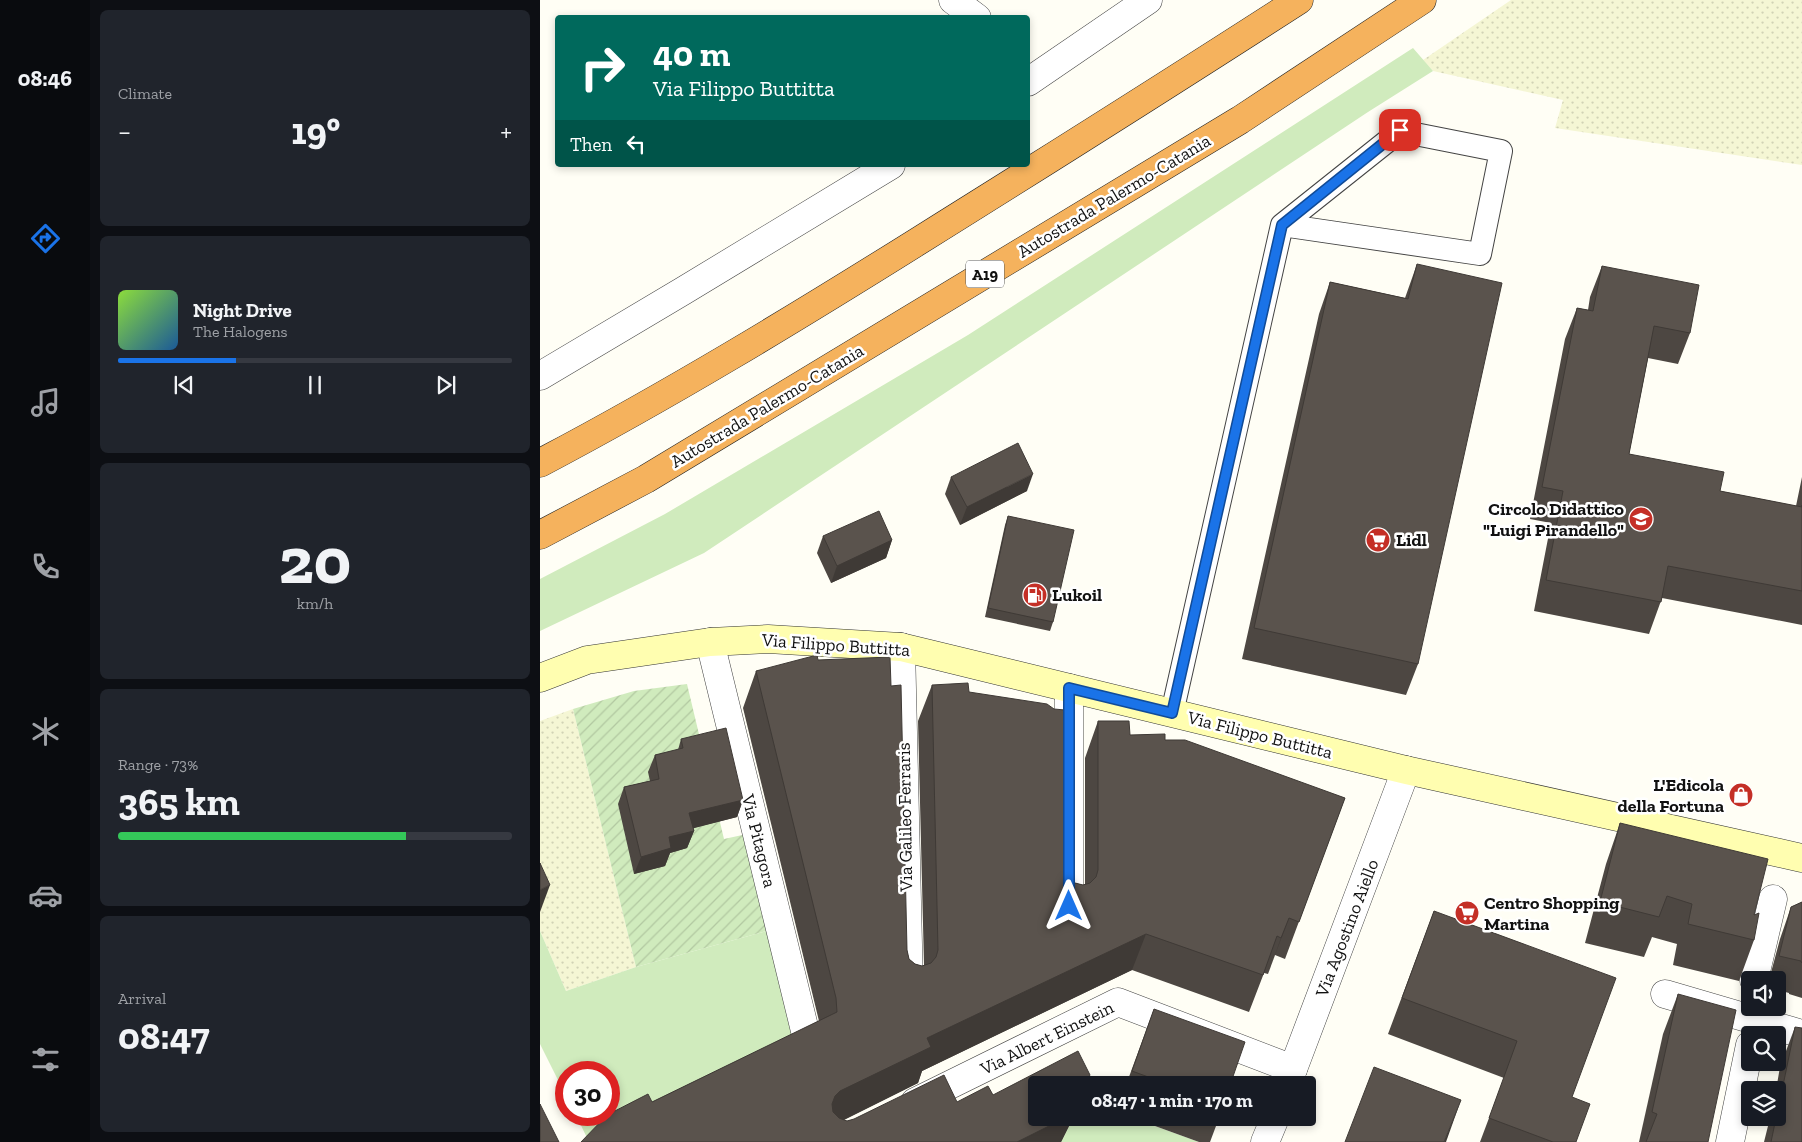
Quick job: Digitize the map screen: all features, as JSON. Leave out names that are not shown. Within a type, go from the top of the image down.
[{"type":"highway","points":[[540,463],[758,341],[1119,116],[1298,0]]},
{"type":"highway","name":"Autostrada Palermo-Catania","points":[[540,535],[646,479],[1240,120],[1422,0]]},
{"type":"main road","name":"Via Filippo Buttitta","points":[[540,678],[587,660],[710,642],[768,639],[901,647],[1406,770],[1802,858]]},
{"type":"street","points":[[953,0],[973,15]]},
{"type":"street","points":[[1034,69],[1148,0]]},
{"type":"street","points":[[540,376],[683,292],[888,167]]},
{"type":"street","name":"Via Pitagora","points":[[710,642],[807,1040]]},
{"type":"street","name":"Via Galileo Ferraris","points":[[901,647],[909,987]]},
{"type":"street","points":[[1069,688],[1069,906]]},
{"type":"street","name":"Via Agostino Aiello","points":[[1290,1076],[1406,770]]},
{"type":"street","points":[[1756,971],[1773,899]]},
{"type":"street","points":[[1665,994],[1751,1023],[1802,1034]]},
{"type":"street","name":"Via Albert Einstein","points":[[896,1112],[1118,1002],[1288,1076]]},
{"type":"street","points":[[1730,1142],[1751,1023]]},
{"type":"street","points":[[1266,1142],[1272,1126]]},
{"type":"lane","points":[[1172,713],[1282,225],[1400,130],[1501,151],[1480,254],[1282,225]]},
{"type":"green space","points":[[1511,0],[1802,0],[1802,165],[1555,128],[1563,100],[1433,71],[1423,60]]},
{"type":"green space","points":[[1413,48],[1433,71],[1368,112],[704,553],[540,631],[540,579],[665,514],[968,335]]},
{"type":"green space","points":[[687,684],[724,839],[747,834],[770,930],[636,967],[573,709],[634,691]]},
{"type":"green space","points":[[573,709],[636,967],[566,991],[540,931],[540,721]]},
{"type":"green space","points":[[770,930],[797,1052],[589,1142],[581,1126],[620,1126],[620,1061],[555,1061],[555,1074],[540,1044],[540,931],[566,991],[636,967]]},
{"type":"green space","points":[[1069,1126],[1155,1126],[1199,1142],[1061,1142]]},
{"type":"building","points":[[1417,264],[1502,283],[1418,664],[1254,628],[1330,282],[1408,299]]},
{"type":"building","points":[[1602,266],[1699,285],[1690,333],[1654,326],[1629,454],[1724,472],[1720,491],[1802,507],[1802,591],[1668,566],[1661,602],[1546,580],[1563,491],[1542,487],[1577,308],[1593,311]]},
{"type":"building","points":[[1018,443],[1033,474],[967,507],[951,477]]},
{"type":"building","points":[[879,511],[892,540],[837,566],[823,536]]},
{"type":"building","points":[[1008,516],[1074,530],[1053,622],[988,608]]},
{"type":"building","points":[[817,655],[818,660],[890,657],[891,686],[901,685],[907,950],[909,959],[915,964],[922,966],[931,963],[936,957],[938,950],[932,685],[968,683],[969,692],[1047,704],[1054,709],[1065,710],[1065,721],[1067,721],[1067,869],[1069,877],[1075,883],[1083,885],[1090,883],[1096,877],[1098,870],[1098,721],[1129,721],[1130,735],[1165,734],[1165,740],[1185,740],[1345,798],[1299,922],[1289,918],[1281,938],[1277,936],[1263,975],[1146,934],[927,1038],[931,1047],[840,1091],[835,1096],[832,1104],[833,1112],[839,1118],[847,1121],[944,1075],[957,1102],[988,1086],[993,1095],[1028,1077],[1028,1126],[1049,1126],[1017,1142],[581,1142],[596,1126],[620,1126],[620,1108],[648,1094],[652,1102],[837,1012],[836,998],[756,671]]},
{"type":"building","points":[[726,728],[743,800],[689,813],[694,831],[669,837],[671,848],[641,857],[624,787],[659,779],[655,755],[683,748],[681,739]]},
{"type":"building","points":[[1620,823],[1768,859],[1754,915],[1759,913],[1754,940],[1688,924],[1692,904],[1667,896],[1659,917],[1600,902]]},
{"type":"building","points":[[540,863],[550,885],[540,890]]},
{"type":"building","points":[[1802,902],[1802,963],[1801,961],[1779,956],[1791,907]]},
{"type":"building","points":[[1434,911],[1616,978],[1572,1097],[1590,1104],[1576,1142],[1553,1142],[1489,1118],[1517,1041],[1402,998]]},
{"type":"building","points":[[1678,994],[1736,1010],[1708,1142],[1646,1142],[1657,1114],[1652,1112]]},
{"type":"building","points":[[1154,1009],[1245,1042],[1233,1076],[1146,1076],[1132,1071]]},
{"type":"building","points":[[1795,1027],[1802,1028],[1802,1142],[1771,1142],[1774,1126],[1786,1126],[1786,1081],[1784,1081]]},
{"type":"building","points":[[1078,1051],[1089,1076],[1030,1076]]},
{"type":"building","points":[[1374,1067],[1461,1100],[1444,1142],[1345,1142]]},
{"type":"building","points":[[540,1104],[559,1142],[540,1142]]},
{"type":"place","name":"Circolo Didattico \"Luigi Pirandello\"","points":[[1641,519]]},
{"type":"place","name":"Lidl","points":[[1378,540]]},
{"type":"place","name":"Lukoil","points":[[1035,595]]},
{"type":"place","name":"L'Edicola della Fortuna","points":[[1741,795]]},
{"type":"place","name":"Centro Shopping Martina","points":[[1467,913]]},
{"type":"route","points":[[1069,906],[1069,688],[1172,713],[1282,225],[1400,130]]}]
